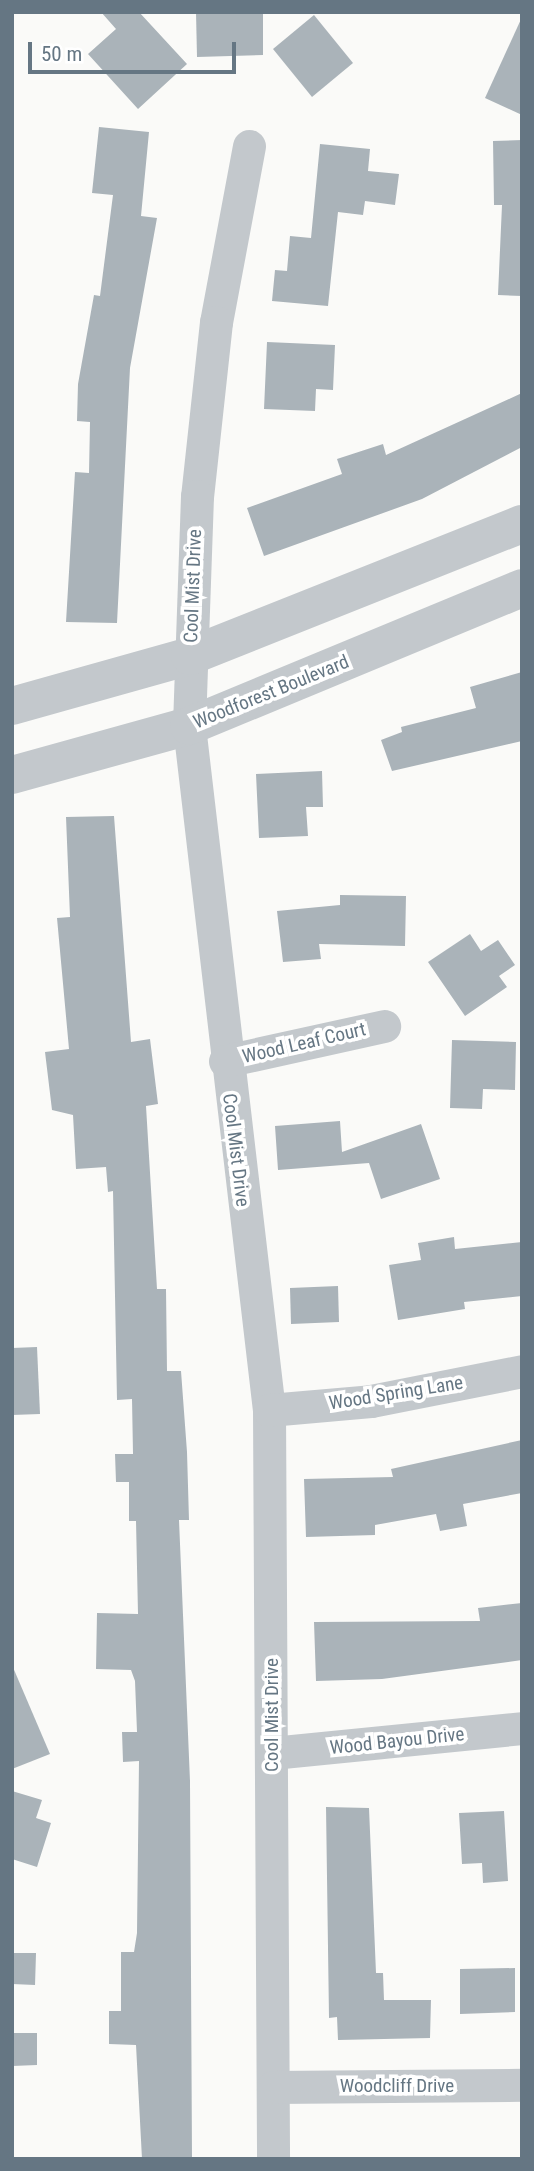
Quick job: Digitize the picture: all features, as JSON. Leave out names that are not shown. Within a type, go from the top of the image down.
[{"type":"street","name":"Cool Mist Drive","points":[[249,146],[215,336],[197,496],[189,726],[225,1061],[269,1410],[273,2159]]},
{"type":"street","points":[[12,706],[190,656],[522,524]]},
{"type":"street","name":"Woodforest Boulevard","points":[[12,775],[189,726],[522,588]]},
{"type":"street","name":"Wood Leaf Court","points":[[225,1061],[384,1026]]},
{"type":"street","name":"Wood Spring Lane","points":[[269,1410],[371,1401],[522,1371]]},
{"type":"street","name":"Wood Bayou Drive","points":[[272,1753],[522,1728]]},
{"type":"street","name":"Woodcliff Drive","points":[[273,2087],[522,2085]]},
{"type":"building","points":[[101,12],[139,12],[187,64],[138,109],[88,54],[116,29]]},
{"type":"building","points":[[196,12],[263,12],[263,55],[197,57]]},
{"type":"building","points":[[314,15],[353,63],[312,97],[273,49]]},
{"type":"building","points":[[522,17],[522,115],[485,98]]},
{"type":"building","points":[[99,127],[149,132],[141,216],[157,218],[130,368],[117,623],[66,622],[75,472],[89,473],[90,422],[77,421],[78,384],[94,295],[100,296],[113,195],[92,193]]},
{"type":"building","points":[[522,140],[522,296],[498,295],[502,205],[494,205],[493,141]]},
{"type":"building","points":[[320,144],[370,149],[368,171],[399,174],[395,205],[365,201],[363,215],[338,212],[328,306],[272,301],[275,270],[287,271],[290,236],[311,238]]},
{"type":"building","points":[[267,342],[335,345],[333,390],[316,389],[315,411],[264,409]]},
{"type":"building","points":[[522,393],[522,447],[422,499],[264,556],[247,508],[342,474],[337,459],[383,444],[386,455]]},
{"type":"building","points":[[522,672],[522,741],[392,771],[381,740],[402,732],[401,727],[476,708],[470,687]]},
{"type":"building","points":[[322,771],[323,807],[306,807],[308,836],[259,838],[256,774]]},
{"type":"building","points":[[114,816],[131,1042],[150,1039],[158,1104],[146,1106],[157,1289],[166,1289],[167,1371],[181,1371],[187,1452],[189,1520],[179,1520],[190,1781],[192,2159],[142,2159],[136,2045],[109,2044],[109,2011],[121,2011],[121,1952],[134,1952],[137,1933],[139,1761],[123,1762],[122,1732],[137,1732],[135,1681],[131,1670],[96,1669],[97,1613],[138,1614],[136,1521],[129,1521],[129,1482],[116,1482],[115,1454],[133,1454],[132,1399],[117,1400],[113,1191],[108,1192],[106,1167],[76,1169],[73,1115],[52,1110],[45,1052],[69,1049],[57,918],[70,917],[66,817]]},
{"type":"building","points":[[340,895],[406,896],[405,946],[319,944],[321,959],[283,962],[277,911],[340,905]]},
{"type":"building","points":[[470,934],[481,951],[498,940],[515,965],[499,976],[507,987],[465,1016],[428,962]]},
{"type":"building","points":[[452,1040],[516,1042],[515,1090],[483,1089],[482,1109],[450,1108]]},
{"type":"building","points":[[340,1121],[342,1152],[421,1124],[440,1179],[381,1199],[369,1163],[278,1170],[275,1126]]},
{"type":"building","points":[[454,1237],[455,1249],[522,1242],[522,1296],[464,1302],[465,1309],[398,1320],[389,1265],[421,1260],[418,1243]]},
{"type":"building","points":[[338,1286],[339,1322],[291,1324],[290,1288]]},
{"type":"building","points":[[37,1347],[40,1414],[12,1415],[12,1348]]},
{"type":"building","points":[[522,1440],[522,1493],[463,1504],[467,1526],[440,1531],[436,1514],[375,1525],[375,1535],[306,1537],[304,1479],[393,1477],[391,1469]]},
{"type":"building","points":[[522,1603],[522,1660],[382,1679],[316,1681],[314,1622],[480,1621],[478,1608]]},
{"type":"building","points":[[12,1665],[50,1754],[12,1769]]},
{"type":"building","points":[[12,1791],[42,1800],[36,1818],[51,1823],[37,1867],[12,1859]]},
{"type":"building","points":[[326,1807],[369,1808],[376,1973],[383,1973],[384,2000],[431,2000],[430,2038],[338,2040],[337,2017],[329,2018]]},
{"type":"building","points":[[504,1811],[508,1881],[483,1883],[482,1863],[462,1864],[459,1813]]},
{"type":"building","points":[[12,1953],[36,1953],[35,1985],[12,1984]]},
{"type":"building","points":[[515,1968],[515,2012],[460,2014],[460,1969]]},
{"type":"building","points":[[12,2033],[37,2033],[37,2065],[12,2066]]}]
